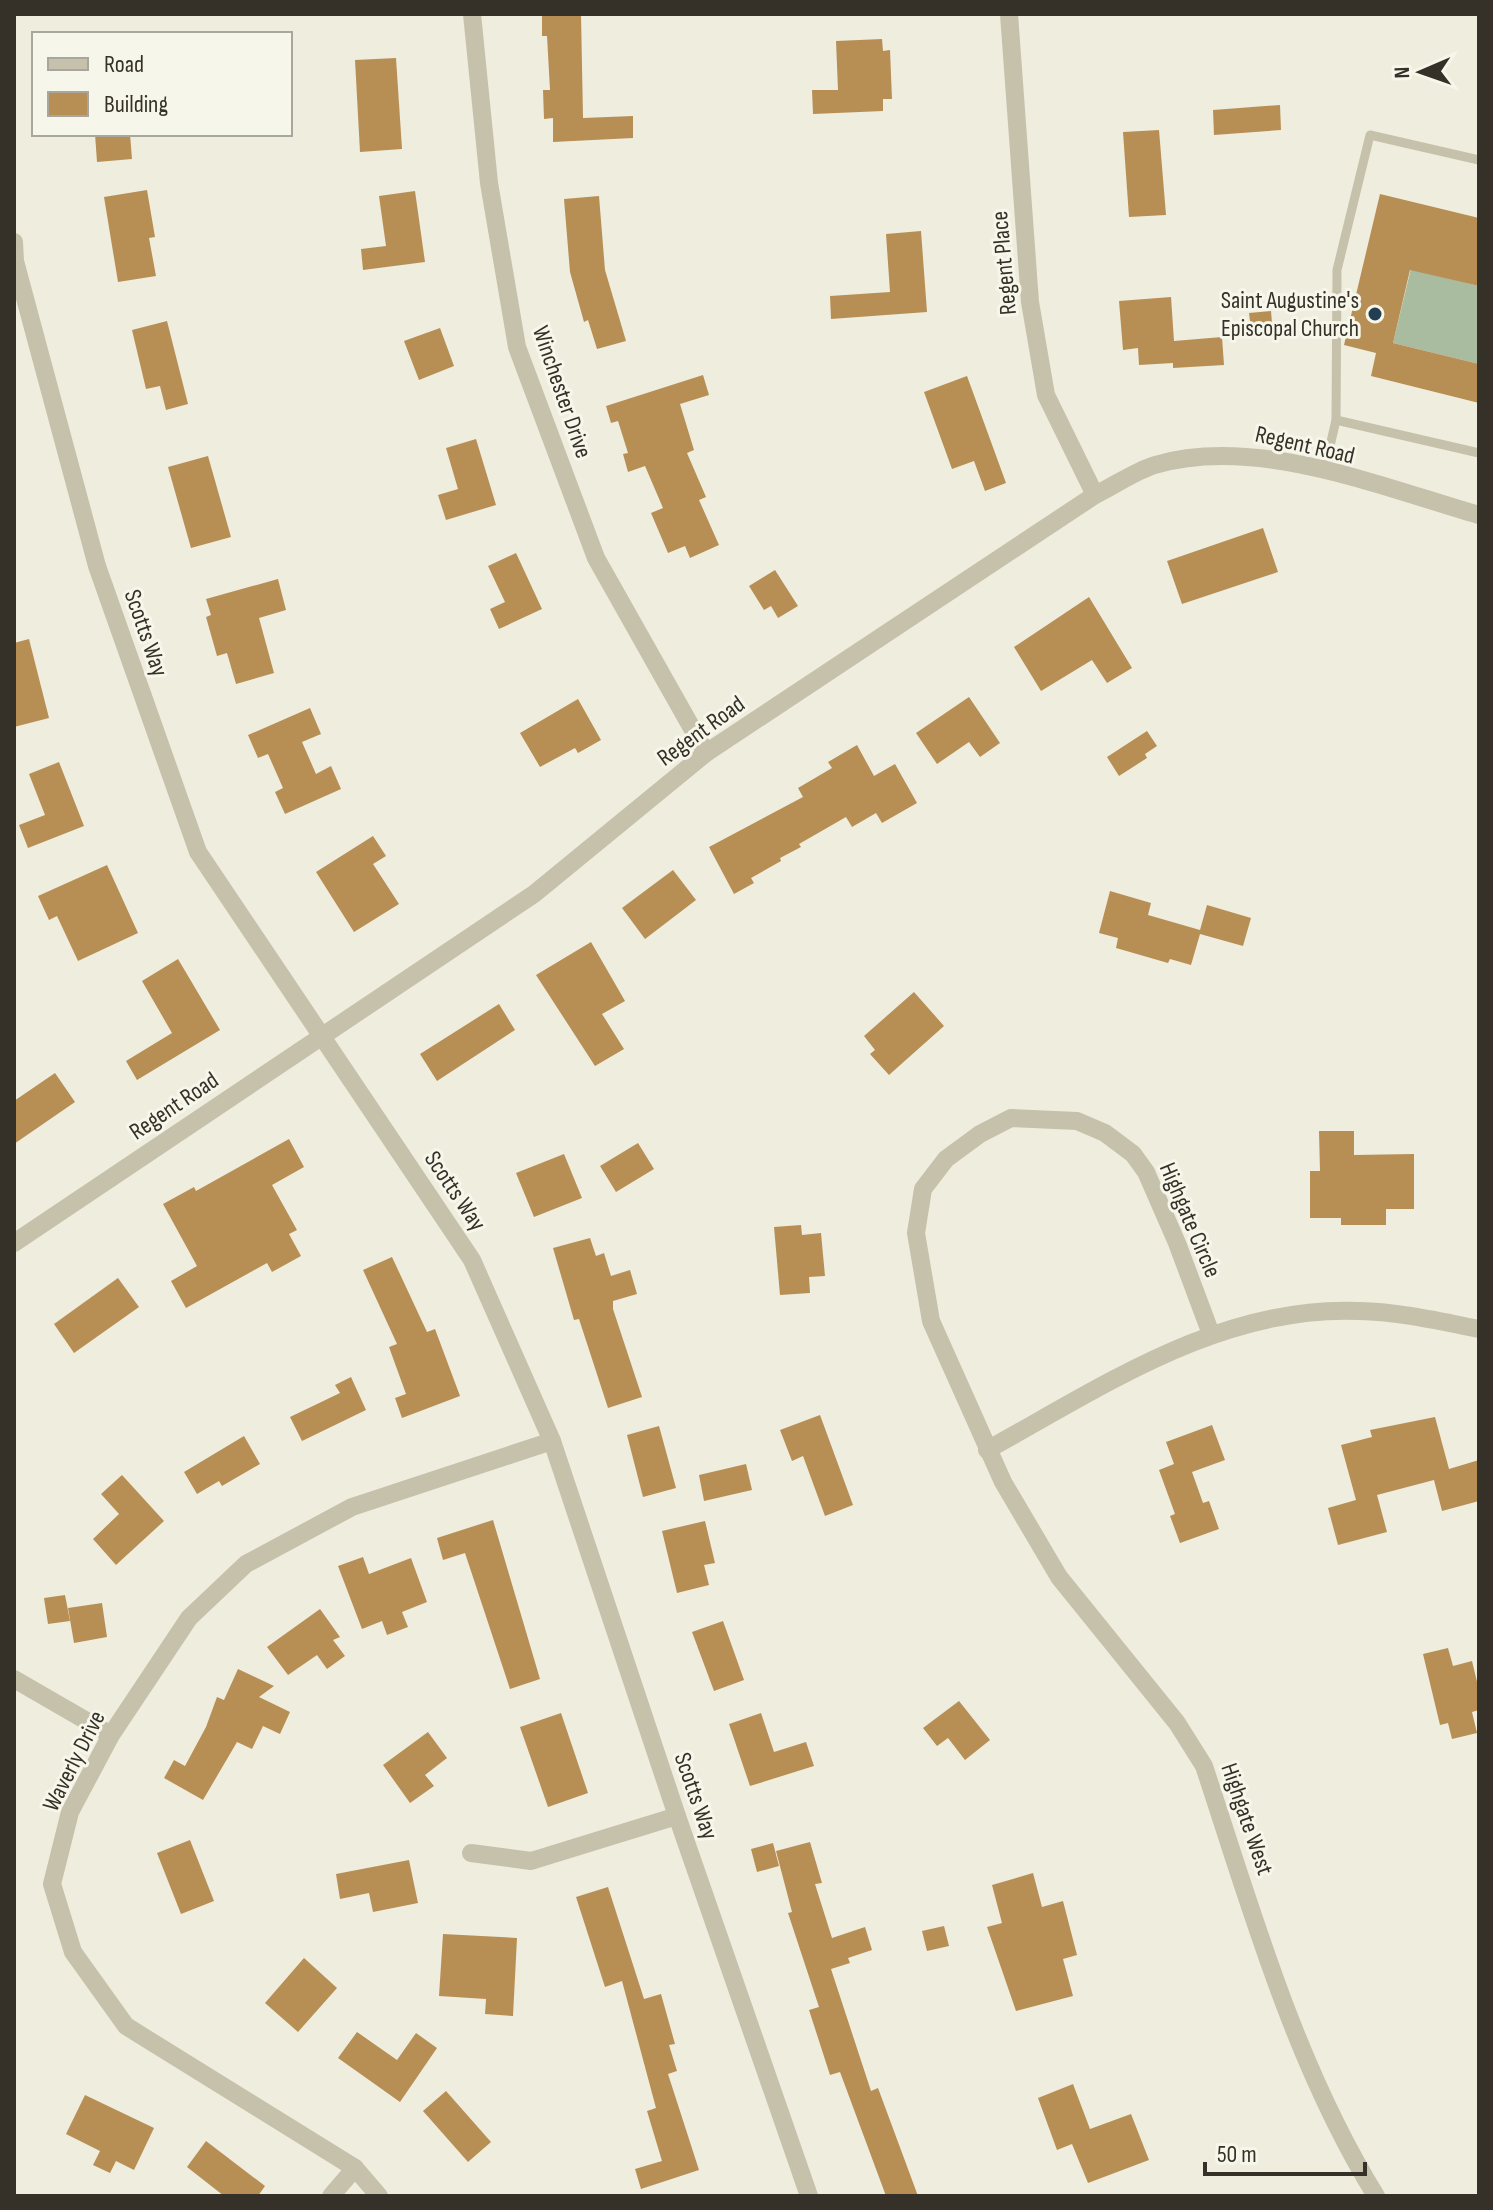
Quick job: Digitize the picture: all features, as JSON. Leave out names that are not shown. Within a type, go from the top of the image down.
[{"type":"street","name":"Winchester Drive","points":[[472,14],[489,183],[517,347],[596,558],[706,753]]},
{"type":"street","name":"Regent Place","points":[[1009,14],[1030,302],[1046,395],[1095,495]]},
{"type":"street","name":"Scotts Way","points":[[14,242],[15,261],[97,566],[198,852],[472,1260],[552,1441],[677,1816],[809,2196]]},
{"type":"street","name":"Regent Road","points":[[14,1243],[534,894],[706,753],[1095,495],[1155,465],[1232,453],[1287,461],[1479,515]]},
{"type":"street","name":"Highgate Circle","points":[[987,1450],[931,1321],[916,1233],[923,1189],[946,1159],[980,1134],[1011,1118],[1077,1121],[1105,1133],[1133,1154],[1146,1172],[1177,1243],[1211,1334]]},
{"type":"street","points":[[987,1450],[1081,1395],[1211,1334],[1298,1315],[1355,1310],[1403,1314],[1479,1329]]},
{"type":"street","name":"Waverly Drive","points":[[379,2196],[355,2168],[126,2026],[73,1952],[52,1884],[70,1812],[111,1735],[189,1618],[246,1564],[352,1507],[552,1441]]},
{"type":"street","name":"Highgate West","points":[[987,1450],[1059,1577],[1177,1723],[1204,1766],[1304,2054],[1329,2113],[1376,2196]]},
{"type":"street","points":[[14,1679],[111,1735]]},
{"type":"street","points":[[471,1853],[531,1861],[677,1816]]},
{"type":"street","points":[[331,2196],[355,2168]]},
{"type":"lane","points":[[1324,472],[1336,420],[1337,270],[1370,135],[1479,160]]},
{"type":"lane","points":[[1336,420],[1479,453]]},
{"type":"green space","points":[[1414,256],[1426,273],[1479,286],[1479,364],[1393,343]]},
{"type":"building","points":[[542,14],[581,14],[583,118],[633,116],[633,138],[553,142],[553,118],[544,119],[543,90],[550,90],[547,36],[542,36]]},
{"type":"building","points":[[882,39],[883,51],[890,50],[892,99],[883,99],[883,111],[813,114],[812,90],[838,90],[836,41]]},
{"type":"building","points":[[396,58],[402,149],[360,152],[355,60]]},
{"type":"building","points":[[1280,105],[1281,130],[1214,135],[1213,110]]},
{"type":"building","points":[[1159,130],[1166,215],[1129,217],[1123,132]]},
{"type":"building","points":[[95,136],[130,136],[132,159],[97,162]]},
{"type":"building","points":[[147,190],[155,237],[149,238],[156,276],[118,282],[104,197]]},
{"type":"building","points":[[415,191],[425,262],[363,270],[361,249],[386,246],[379,196]]},
{"type":"building","name":"Saint Augustine's Episcopal Church","points":[[1380,194],[1479,218],[1479,286],[1410,270],[1393,343],[1479,364],[1479,403],[1371,376],[1376,353],[1344,345]]},
{"type":"building","points":[[599,196],[605,270],[626,341],[597,349],[588,320],[584,322],[570,272],[564,199]]},
{"type":"building","points":[[921,231],[927,312],[831,319],[830,296],[890,292],[886,234]]},
{"type":"building","points":[[1171,297],[1174,341],[1222,337],[1224,365],[1173,368],[1173,363],[1139,365],[1138,348],[1123,350],[1119,301]]},
{"type":"building","points":[[1271,311],[1273,335],[1252,337],[1249,313]]},
{"type":"building","points":[[167,321],[188,404],[166,410],[160,386],[146,389],[132,330]]},
{"type":"building","points":[[440,328],[454,366],[419,380],[404,341]]},
{"type":"building","points":[[703,375],[709,395],[680,404],[694,450],[687,453],[706,497],[699,500],[719,545],[690,558],[685,546],[668,553],[651,513],[663,508],[645,466],[628,472],[623,454],[628,453],[618,421],[611,423],[606,406]]},
{"type":"building","points":[[967,376],[1006,483],[985,491],[974,461],[952,469],[924,392]]},
{"type":"building","points":[[476,439],[496,505],[446,520],[438,495],[458,489],[446,448]]},
{"type":"building","points":[[208,456],[231,537],[191,548],[168,467]]},
{"type":"building","points":[[1263,528],[1278,572],[1182,604],[1167,561]]},
{"type":"building","points":[[516,553],[542,609],[499,629],[490,609],[505,602],[488,566]]},
{"type":"building","points":[[775,570],[798,606],[778,618],[771,606],[764,610],[749,586]]},
{"type":"building","points":[[278,579],[286,610],[259,618],[274,673],[236,684],[227,653],[217,656],[206,617],[211,615],[206,599]]},
{"type":"building","points":[[1089,597],[1132,668],[1107,683],[1092,660],[1041,691],[1014,647]]},
{"type":"building","points":[[29,639],[49,718],[14,727],[14,643]]},
{"type":"building","points":[[969,697],[1000,743],[980,757],[969,742],[937,764],[916,733]]},
{"type":"building","points":[[578,699],[601,740],[578,753],[575,748],[540,767],[520,733]]},
{"type":"building","points":[[310,708],[321,734],[302,742],[316,774],[331,766],[341,789],[285,814],[275,792],[283,788],[268,754],[258,758],[248,735]]},
{"type":"building","points":[[1147,731],[1157,746],[1145,754],[1147,758],[1119,776],[1107,757]]},
{"type":"building","points":[[857,745],[874,776],[895,764],[917,803],[882,823],[876,813],[852,827],[846,817],[799,844],[801,847],[751,878],[754,883],[734,894],[709,847],[803,797],[798,788],[832,768],[828,762]]},
{"type":"building","points":[[59,762],[84,826],[28,848],[19,825],[45,815],[29,774]]},
{"type":"building","points":[[373,836],[386,856],[373,864],[399,904],[354,932],[316,872]]},
{"type":"building","points":[[107,865],[138,933],[78,961],[57,916],[49,920],[38,896]]},
{"type":"building","points":[[673,870],[696,900],[645,939],[622,908]]},
{"type":"building","points":[[1110,891],[1151,903],[1148,915],[1200,930],[1207,905],[1251,918],[1243,946],[1200,934],[1191,965],[1170,959],[1168,963],[1116,948],[1118,938],[1099,933]]},
{"type":"building","points":[[591,942],[625,1001],[602,1014],[624,1049],[595,1066],[536,975]]},
{"type":"building","points":[[178,959],[220,1030],[137,1080],[126,1061],[172,1033],[142,981]]},
{"type":"building","points":[[914,992],[944,1026],[889,1075],[870,1054],[875,1050],[864,1036]]},
{"type":"building","points":[[499,1004],[515,1030],[437,1081],[420,1054]]},
{"type":"building","points":[[55,1073],[75,1102],[14,1144],[14,1101]]},
{"type":"building","points":[[1319,1131],[1354,1131],[1354,1155],[1414,1154],[1414,1209],[1386,1209],[1386,1225],[1341,1225],[1341,1218],[1310,1218],[1310,1171],[1320,1171]]},
{"type":"building","points":[[289,1139],[304,1167],[272,1185],[297,1230],[289,1234],[301,1256],[272,1272],[267,1263],[186,1308],[171,1281],[197,1266],[163,1204],[194,1187],[196,1191]]},
{"type":"building","points":[[638,1143],[654,1169],[616,1192],[600,1166]]},
{"type":"building","points":[[564,1154],[582,1198],[534,1217],[516,1173]]},
{"type":"building","points":[[801,1225],[802,1235],[821,1233],[825,1276],[809,1277],[810,1293],[780,1295],[774,1227]]},
{"type":"building","points":[[590,1238],[596,1256],[604,1253],[611,1276],[630,1270],[637,1294],[613,1301],[613,1309],[642,1397],[608,1408],[579,1319],[574,1320],[553,1248]]},
{"type":"building","points":[[392,1257],[427,1332],[435,1329],[460,1396],[402,1418],[395,1398],[406,1394],[389,1347],[397,1344],[363,1270]]},
{"type":"building","points":[[118,1278],[139,1307],[74,1353],[54,1324]]},
{"type":"building","points":[[351,1377],[366,1410],[302,1441],[290,1417],[340,1393],[335,1385]]},
{"type":"building","points":[[820,1415],[853,1505],[825,1516],[803,1456],[792,1461],[780,1430]]},
{"type":"building","points":[[1435,1417],[1449,1469],[1479,1460],[1479,1501],[1442,1511],[1434,1480],[1377,1495],[1387,1532],[1338,1545],[1328,1508],[1356,1500],[1341,1445],[1372,1437],[1370,1430]]},
{"type":"building","points":[[1212,1425],[1225,1460],[1192,1472],[1203,1503],[1209,1501],[1219,1529],[1180,1543],[1170,1516],[1175,1514],[1159,1470],[1174,1464],[1166,1442]]},
{"type":"building","points":[[659,1426],[676,1488],[643,1497],[627,1435]]},
{"type":"building","points":[[244,1436],[260,1464],[222,1486],[219,1481],[197,1494],[184,1472]]},
{"type":"building","points":[[746,1464],[752,1490],[704,1501],[699,1475]]},
{"type":"building","points":[[122,1475],[164,1521],[116,1565],[93,1539],[119,1514],[101,1494]]},
{"type":"building","points":[[493,1520],[540,1679],[510,1689],[465,1553],[443,1560],[437,1538]]},
{"type":"building","points":[[705,1521],[715,1563],[704,1565],[709,1585],[677,1593],[662,1531]]},
{"type":"building","points":[[363,1557],[369,1574],[411,1558],[427,1602],[402,1612],[408,1627],[387,1635],[382,1621],[362,1629],[338,1566]]},
{"type":"building","points":[[65,1595],[70,1621],[48,1624],[44,1598]]},
{"type":"building","points":[[102,1603],[107,1637],[74,1643],[68,1608]]},
{"type":"building","points":[[320,1609],[340,1637],[333,1640],[345,1656],[327,1669],[317,1655],[288,1675],[267,1647]]},
{"type":"building","points":[[723,1621],[744,1680],[714,1691],[692,1632]]},
{"type":"building","points":[[1448,1648],[1453,1666],[1472,1661],[1479,1690],[1479,1710],[1472,1712],[1477,1733],[1452,1739],[1448,1723],[1440,1725],[1423,1654]]},
{"type":"building","points":[[238,1669],[274,1686],[259,1697],[290,1712],[280,1734],[263,1726],[252,1749],[237,1742],[203,1800],[164,1778],[174,1760],[185,1766],[206,1727],[217,1697],[224,1700]]},
{"type":"building","points":[[959,1701],[990,1740],[965,1760],[948,1738],[937,1746],[923,1728]]},
{"type":"building","points":[[561,1713],[588,1793],[548,1807],[520,1727]]},
{"type":"building","points":[[761,1713],[774,1752],[806,1742],[814,1766],[750,1786],[729,1724]]},
{"type":"building","points":[[428,1732],[447,1758],[425,1775],[434,1786],[410,1803],[383,1765]]},
{"type":"building","points":[[190,1840],[214,1901],[181,1914],[157,1853]]},
{"type":"building","points":[[810,1842],[822,1883],[815,1884],[832,1938],[865,1927],[872,1950],[848,1958],[850,1963],[831,1969],[871,2091],[878,2088],[918,2196],[886,2196],[840,2072],[830,2075],[809,2010],[819,2007],[788,1913],[792,1912],[776,1851]]},
{"type":"building","points":[[773,1843],[779,1866],[757,1872],[751,1849]]},
{"type":"building","points":[[409,1860],[418,1903],[373,1912],[369,1893],[340,1899],[336,1874]]},
{"type":"building","points":[[1033,1873],[1042,1907],[1063,1901],[1077,1955],[1063,1959],[1073,1996],[1016,2011],[987,1927],[1002,1923],[992,1885]]},
{"type":"building","points":[[608,1887],[644,1999],[661,1994],[675,2044],[669,2045],[677,2071],[668,2074],[699,2170],[641,2189],[635,2169],[662,2161],[647,2111],[656,2108],[622,1981],[605,1987],[576,1897]]},
{"type":"building","points":[[944,1926],[949,1946],[927,1951],[922,1931]]},
{"type":"building","points":[[443,1934],[517,1938],[513,2016],[485,2014],[486,1999],[439,1996]]},
{"type":"building","points":[[304,1958],[337,1988],[298,2032],[265,2003]]},
{"type":"building","points":[[357,2032],[397,2060],[416,2033],[437,2048],[400,2102],[338,2058]]},
{"type":"building","points":[[1073,2084],[1090,2129],[1131,2114],[1149,2160],[1088,2183],[1072,2144],[1057,2150],[1038,2098]]},
{"type":"building","points":[[446,2091],[491,2142],[468,2162],[423,2111]]},
{"type":"building","points":[[85,2095],[154,2128],[134,2170],[116,2161],[110,2173],[93,2165],[100,2151],[66,2134]]},
{"type":"building","points":[[206,2141],[265,2186],[258,2196],[224,2196],[187,2167]]},
{"type":"place","name":"Saint Augustine's Episcopal Church","points":[[1375,314]]}]
